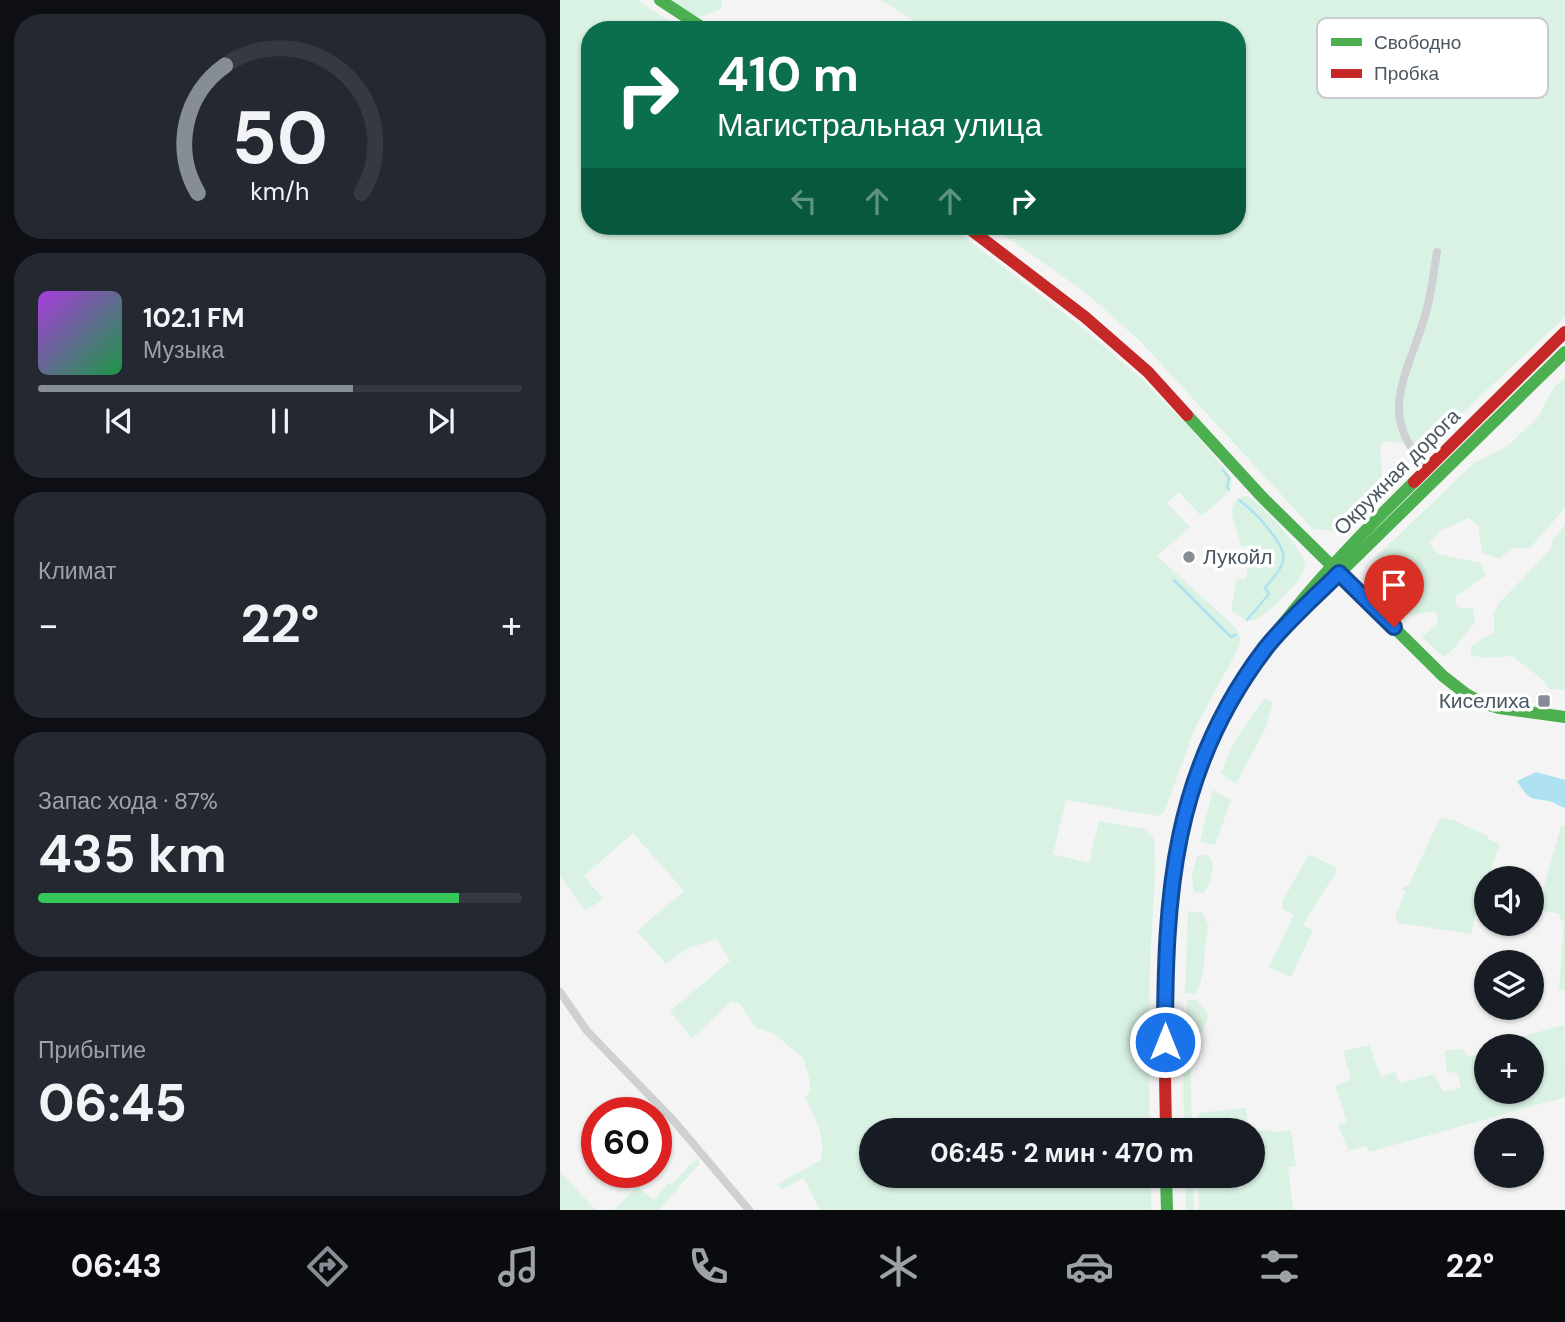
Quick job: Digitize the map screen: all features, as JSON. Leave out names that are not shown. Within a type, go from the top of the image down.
[{"type":"main road","points":[[660,0],[692,21]]},
{"type":"main road","points":[[978,235],[1085,317],[1148,372],[1262,497],[1443,676],[1482,703],[1499,708],[1565,717]]},
{"type":"main road","name":"Окружная дорога","points":[[1166,1118],[1165,947],[1168,900],[1179,835],[1196,775],[1211,739],[1234,696],[1266,649],[1289,622],[1428,468],[1565,331]]},
{"type":"main road","name":"Окружная дорога","points":[[1335,569],[1565,352]]},
{"type":"main road","points":[[1166,1188],[1167,1210]]},
{"type":"street","points":[[1428,468],[1414,455],[1399,424],[1398,398],[1424,320],[1437,252]]},
{"type":"street","points":[[560,992],[587,1031],[674,1121],[749,1210]]},
{"type":"green space","points":[[560,0],[637,0],[669,21],[581,21],[581,235],[962,235],[1079,325],[1142,379],[1192,430],[1232,478],[1225,494],[1201,516],[1179,492],[1167,503],[1190,527],[1157,556],[1236,628],[1241,639],[1195,728],[1164,813],[1157,816],[1066,800],[1053,854],[1089,863],[1099,821],[1144,829],[1154,839],[1149,1008],[1150,1118],[859,1118],[859,1188],[1151,1188],[1151,1210],[820,1210],[803,1177],[782,1190],[778,1184],[821,1160],[821,1136],[805,1097],[810,1092],[810,1081],[803,1058],[773,1033],[756,1028],[739,1003],[731,1001],[692,1039],[670,1011],[730,961],[717,939],[688,948],[666,964],[637,931],[684,891],[633,833],[584,876],[603,899],[585,911],[560,876]]},
{"type":"green space","points":[[671,0],[722,0],[721,9],[700,17]]},
{"type":"green space","points":[[881,0],[1565,0],[1565,317],[1425,448],[1389,441],[1381,443],[1382,483],[1376,496],[1363,510],[1335,531],[1313,529],[1140,341],[1086,293],[1004,235],[1246,235],[1246,21],[912,21]]},
{"type":"green space","points":[[1565,378],[1565,508],[1530,548],[1512,548],[1499,559],[1482,553],[1478,525],[1468,518],[1440,531],[1429,543],[1438,554],[1481,563],[1485,576],[1455,597],[1457,607],[1473,609],[1475,623],[1443,657],[1422,637],[1438,623],[1436,611],[1412,615],[1394,608],[1377,593],[1371,570],[1377,556],[1474,463],[1509,445],[1538,417],[1554,387]]},
{"type":"green space","points":[[1245,496],[1252,499],[1280,526],[1297,548],[1305,565],[1299,579],[1284,596],[1253,621],[1244,619],[1231,610],[1237,579],[1246,579],[1250,547],[1241,546],[1232,511],[1238,500]]},
{"type":"green space","points":[[1565,525],[1565,690],[1550,689],[1542,679],[1512,656],[1483,658],[1471,655],[1471,646],[1494,632],[1494,613],[1499,603],[1550,550],[1553,539]]},
{"type":"green space","points":[[1266,698],[1273,702],[1265,729],[1236,784],[1221,773],[1240,733]]},
{"type":"green space","points":[[1213,790],[1231,800],[1215,845],[1200,841]]},
{"type":"green space","points":[[1440,818],[1455,821],[1500,844],[1492,866],[1474,866],[1474,921],[1471,934],[1399,923],[1395,917],[1406,891],[1401,889],[1409,885]]},
{"type":"green space","points":[[1561,826],[1565,827],[1565,990],[1559,989],[1564,921],[1559,914],[1544,911],[1545,882]]},
{"type":"green space","points":[[1208,855],[1213,863],[1211,879],[1203,894],[1194,892],[1192,875],[1197,856]]},
{"type":"green space","points":[[1311,855],[1335,867],[1336,872],[1306,920],[1304,926],[1313,930],[1291,977],[1269,967],[1294,915],[1283,909],[1282,902]]},
{"type":"green space","points":[[1188,911],[1203,913],[1209,927],[1199,986],[1196,993],[1185,994]]},
{"type":"green space","points":[[1187,1000],[1197,1000],[1209,1015],[1199,1038],[1186,1036]]},
{"type":"green space","points":[[1564,1025],[1565,1097],[1544,1103],[1544,1034],[1531,1034]]},
{"type":"green space","points":[[1369,1045],[1381,1077],[1395,1072],[1400,1083],[1434,1074],[1443,1092],[1461,1088],[1457,1073],[1447,1072],[1445,1050],[1463,1049],[1466,1056],[1474,1056],[1474,1104],[1540,1104],[1490,1118],[1474,1118],[1474,1123],[1369,1152],[1366,1146],[1349,1151],[1339,1128],[1339,1124],[1347,1122],[1335,1085],[1351,1080],[1343,1051]]},
{"type":"green space","points":[[1183,1054],[1190,1054],[1192,1118],[1184,1118]]},
{"type":"green space","points":[[1246,1108],[1247,1118],[1198,1118],[1198,1113]]},
{"type":"green space","points":[[1265,1130],[1291,1130],[1296,1166],[1288,1167],[1293,1209],[1301,1210],[1199,1210],[1198,1188],[1265,1188]]},
{"type":"green space","points":[[699,1158],[699,1164],[659,1210],[614,1210],[635,1188],[639,1188],[654,1200],[664,1188],[672,1188],[689,1165]]},
{"type":"green space","points":[[560,1172],[596,1210],[560,1210]]},
{"type":"green space","points":[[1185,1188],[1193,1188],[1194,1210],[1186,1210]]},
{"type":"water","points":[[1536,772],[1565,780],[1565,808],[1526,794],[1517,781]]},
{"type":"waterway","points":[[1223,470],[1229,478],[1229,490]]},
{"type":"waterway","points":[[1239,500],[1267,527],[1283,554],[1281,566],[1265,588],[1269,594],[1247,620]]},
{"type":"waterway","points":[[1174,580],[1231,637],[1236,635]]},
{"type":"traffic: fast","points":[[660,0],[692,21]]},
{"type":"traffic: fast","points":[[1307,605],[1565,352]]},
{"type":"traffic: fast","points":[[1187,415],[1262,497],[1339,573]]},
{"type":"traffic: fast","points":[[1201,765],[1219,724],[1241,685],[1292,612],[1351,545],[1414,482]]},
{"type":"traffic: fast","points":[[1339,573],[1443,676],[1466,694],[1499,708],[1565,717]]},
{"type":"traffic: fast","points":[[1166,1188],[1167,1210]]},
{"type":"traffic: jam","points":[[978,235],[1085,317],[1148,372],[1187,415]]},
{"type":"traffic: jam","points":[[1414,482],[1565,332]]},
{"type":"traffic: jam","points":[[1166,1118],[1164,1037],[1170,901],[1187,811],[1201,765]]},
{"type":"place","name":"Лукойл","points":[[1189,557]]},
{"type":"place","name":"Киселиха","points":[[1544,701]]},
{"type":"route","points":[[1165,1042],[1164,981],[1168,900],[1175,857],[1196,775],[1220,720],[1266,649],[1289,622],[1339,573],[1394,627]]}]
